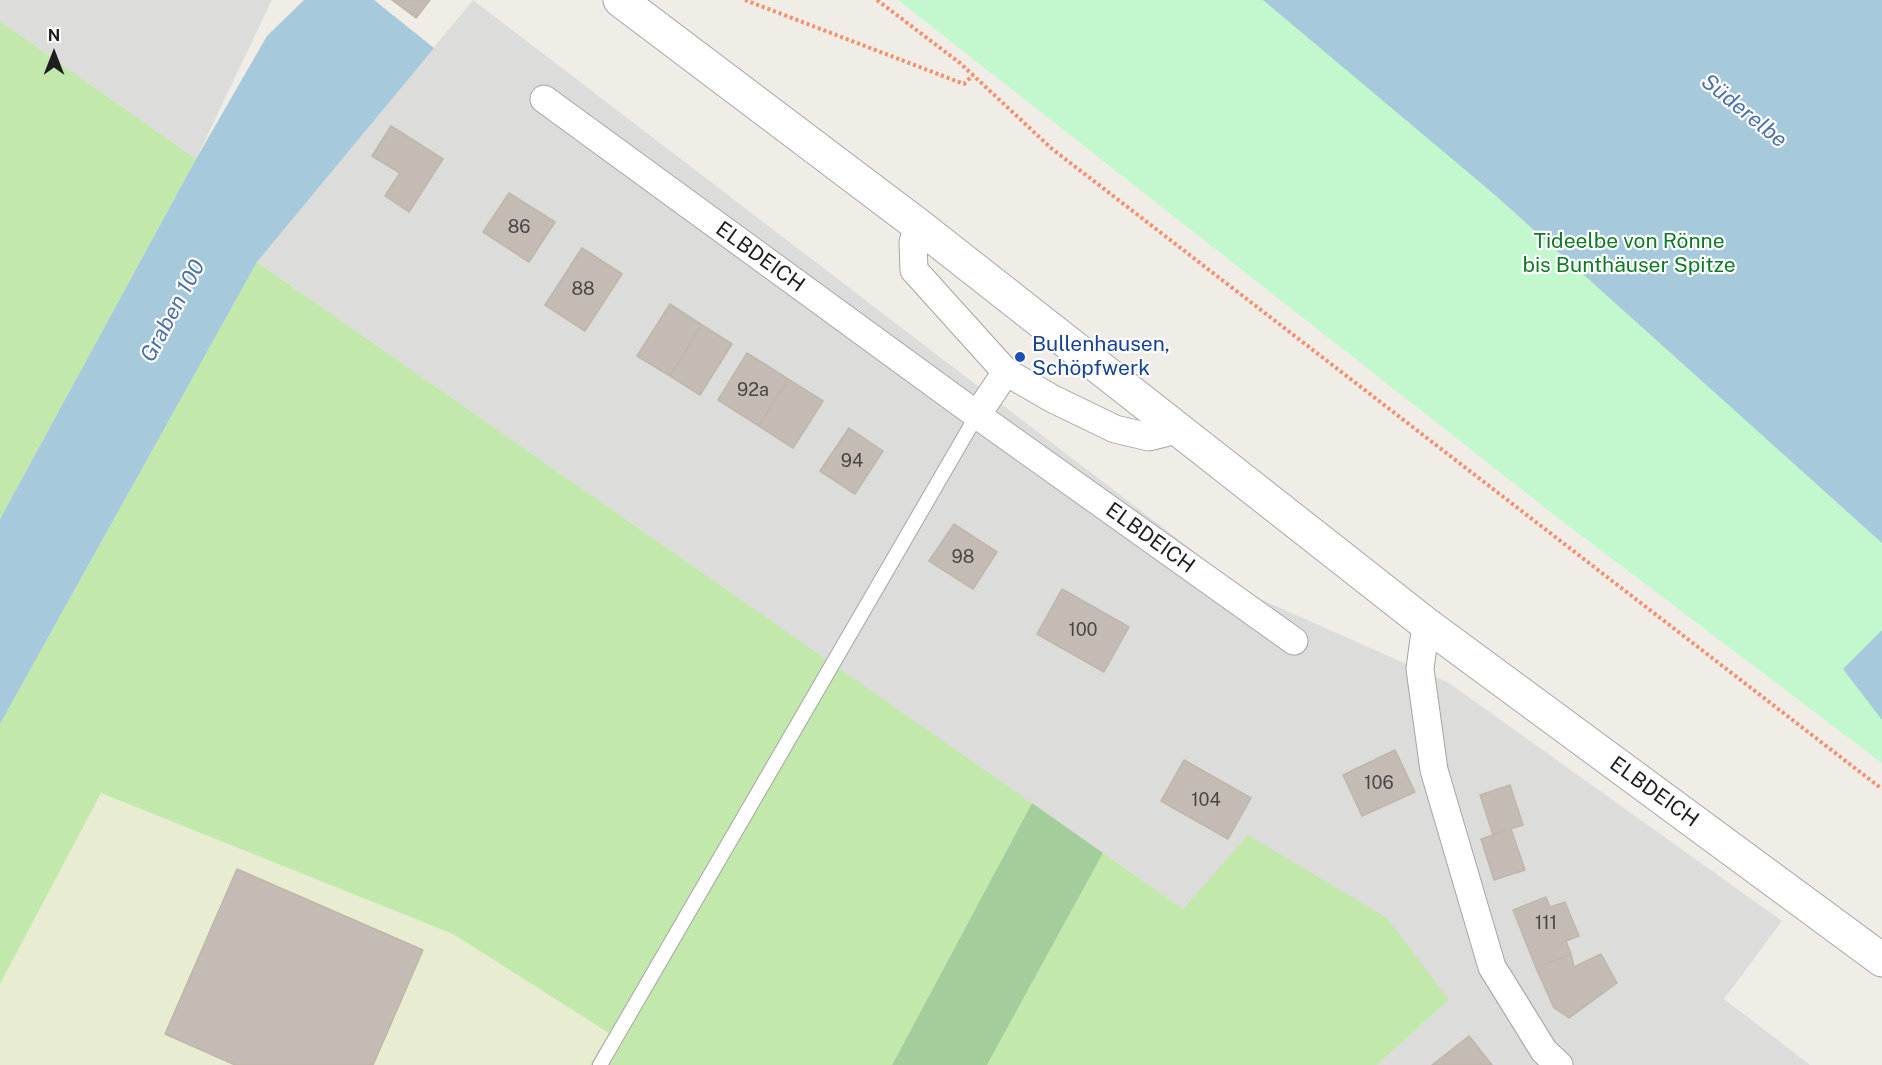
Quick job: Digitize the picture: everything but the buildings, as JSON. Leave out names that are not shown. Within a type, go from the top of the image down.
[{"type":"street","name":"ELBDEICH","points":[[620,0],[918,225],[1426,624],[1882,960]]},
{"type":"street","name":"ELBDEICH","points":[[544,99],[977,415],[1294,641]]},
{"type":"street","points":[[918,225],[913,242],[914,270],[1006,372],[1053,399],[1114,429],[1149,437],[1169,432],[1174,425]]},
{"type":"street","points":[[977,415],[1006,372]]},
{"type":"street","points":[[1426,624],[1420,669],[1434,770],[1492,967],[1544,1051],[1560,1065]]},
{"type":"lane","points":[[600,1065],[977,415]]},
{"type":"path","points":[[745,0],[964,84],[973,75]]},
{"type":"path","points":[[877,0],[973,75],[1051,148],[1882,789]]},
{"type":"shaded area","points":[[0,0],[272,0],[196,159],[0,21]]},
{"type":"shaded area","points":[[473,0],[1251,595],[1449,683],[1782,921],[1724,999],[1810,1065],[1377,1065],[1449,1000],[1183,909],[257,262]]},
{"type":"green space","name":"Tideelbe von Rönne bis Bunthäuser Spitze","points":[[898,0],[1882,0],[1882,763],[1562,521]]},
{"type":"green space","points":[[0,21],[196,159],[0,519]]},
{"type":"green space","points":[[257,262],[1032,803],[892,1065],[590,1065],[609,1033],[453,934],[101,793],[0,984],[0,724]]},
{"type":"green space","points":[[101,793],[453,934],[610,1033],[590,1065],[0,1065],[0,984]]},
{"type":"green space","points":[[1032,803],[1103,853],[987,1065],[892,1065]]},
{"type":"green space","points":[[1248,835],[1387,918],[1449,1000],[1377,1065],[987,1065],[1103,853],[1183,909]]},
{"type":"water","name":"Graben 100","points":[[304,0],[374,0],[434,48],[257,262],[0,724],[0,519],[196,159],[267,36]]},
{"type":"water","name":"Süderelbe","points":[[1263,0],[1882,0],[1882,543],[1495,195]]},
{"type":"water","points":[[1882,630],[1882,720],[1843,669]]},
{"type":"place","name":"Bullenhausen, Schöpfwerk","points":[[1020,357]]}]
